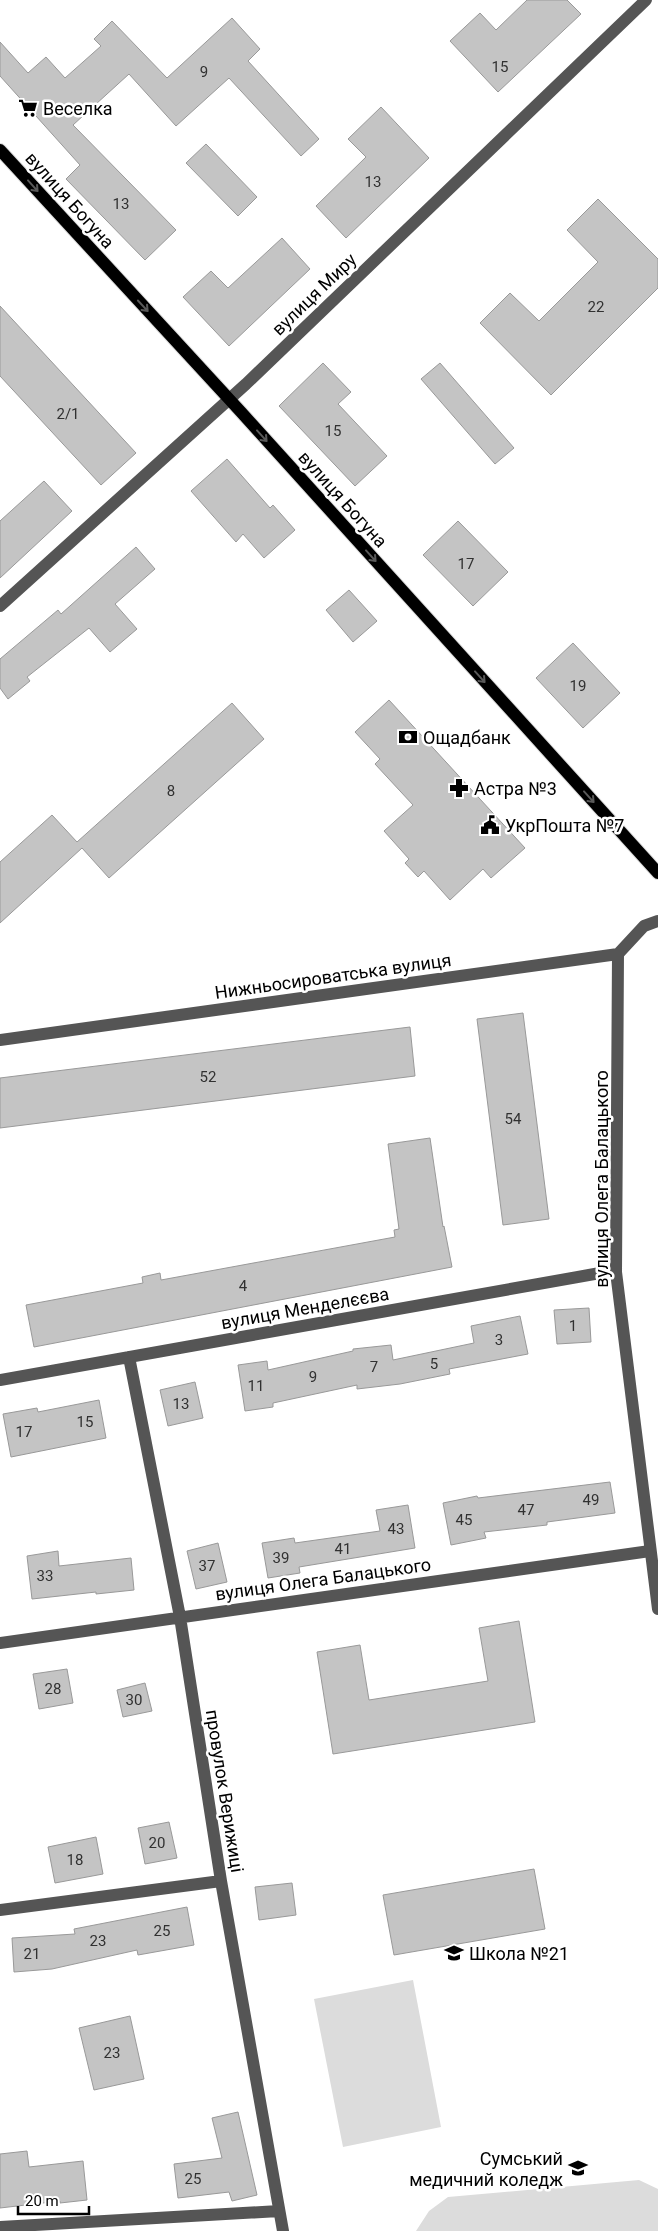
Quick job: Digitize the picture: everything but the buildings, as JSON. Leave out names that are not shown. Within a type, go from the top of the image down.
[{"type":"main road","name":"вулиця Богуна","points":[[0,150],[230,400],[658,873]]},
{"type":"street","name":"вулиця Миру","points":[[0,606],[230,400],[646,0]]},
{"type":"street","points":[[618,954],[644,926],[658,921]]},
{"type":"street","name":"Нижньосироватська вулиця","points":[[0,1040],[618,954]]},
{"type":"street","name":"вулиця Олега Балацького","points":[[618,954],[616,1272],[658,1609]]},
{"type":"street","name":"вулиця Менделєєва","points":[[0,1380],[600,1273],[616,1272]]},
{"type":"street","name":"провулок Верижиці","points":[[129,1357],[180,1617],[221,1881],[283,2231]]},
{"type":"street","name":"вулиця Олега Балацького","points":[[0,1643],[650,1551]]},
{"type":"street","points":[[0,1910],[221,1881]]},
{"type":"street","points":[[0,2227],[279,2211]]},
{"type":"shaded area","points":[[413,1980],[441,2127],[343,2147],[314,1999]]},
{"type":"shaded area","points":[[639,2180],[658,2189],[658,2231],[416,2231],[429,2211],[448,2197]]},
{"type":"place","name":"Веселка","points":[[28,108]]},
{"type":"place","name":"Ощадбанк","points":[[408,737]]},
{"type":"place","name":"Астра №3","points":[[459,788]]},
{"type":"place","name":"УкрПошта №7","points":[[490,825]]},
{"type":"place","name":"Школа №21","points":[[454,1953]]},
{"type":"place","name":"Сумський медичний коледж","points":[[578,2168]]}]
